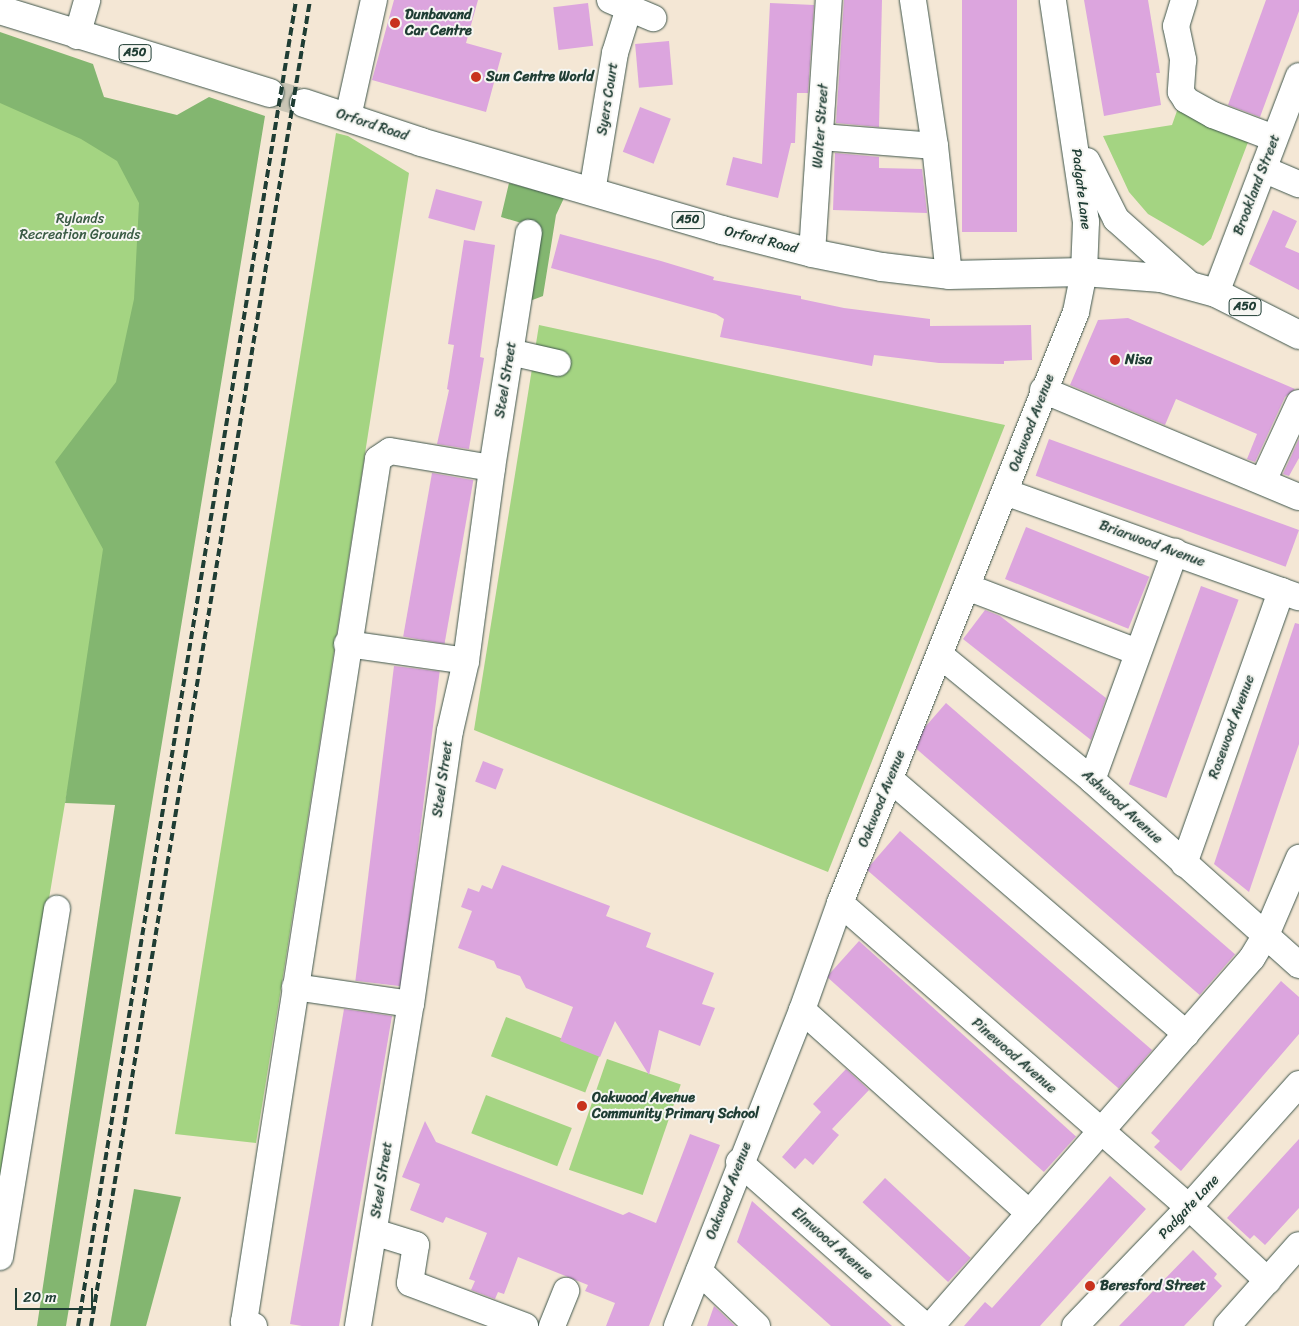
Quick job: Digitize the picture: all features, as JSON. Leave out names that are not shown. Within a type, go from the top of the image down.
[{"type":"main road","name":"A50","points":[[0,10],[77,36],[270,93]]},
{"type":"main road","name":"Orford Road","points":[[304,103],[592,192],[722,230],[812,253],[882,267],[949,275],[1084,272]]},
{"type":"main road","name":"A50","points":[[1084,272],[1141,276],[1189,284],[1216,293],[1299,335]]},
{"type":"street","points":[[77,36],[87,0]]},
{"type":"street","points":[[348,117],[374,0]]},
{"type":"street","name":"Walter Street","points":[[812,253],[829,0]]},
{"type":"street","points":[[914,0],[935,146],[949,275]]},
{"type":"street","name":"Padgate Lane","points":[[1053,0],[1086,222],[1084,272]]},
{"type":"street","points":[[1184,0],[1176,26],[1183,60],[1181,92],[1186,100],[1213,115],[1274,138]]},
{"type":"street","name":"Syers Court","points":[[592,192],[615,53],[619,4],[653,18]]},
{"type":"street","name":"Brookland Street","points":[[1216,293],[1299,76]]},
{"type":"street","points":[[1073,128],[1099,190],[1116,219],[1189,284]]},
{"type":"street","points":[[821,137],[935,146]]},
{"type":"street","points":[[1263,169],[1299,184]]},
{"type":"street","name":"Steel Street","points":[[358,1326],[411,1004],[450,731],[466,661],[492,468],[529,233]]},
{"type":"street","name":"Oakwood Avenue","points":[[677,1326],[739,1162],[802,1010],[840,902],[1005,492],[1043,390],[1070,331],[1084,272]]},
{"type":"street","points":[[510,352],[558,363]]},
{"type":"street","points":[[1043,390],[1299,497]]},
{"type":"street","points":[[1262,481],[1299,403]]},
{"type":"street","points":[[254,1326],[244,1322],[378,458],[390,451],[492,468]]},
{"type":"street","name":"Briarwood Avenue","points":[[1005,492],[1290,594]]},
{"type":"street","points":[[1092,780],[1137,652],[1176,552]]},
{"type":"street","points":[[967,587],[1137,652]]},
{"type":"street","name":"Rosewood Avenue","points":[[1184,864],[1290,594]]},
{"type":"street","points":[[348,644],[466,661]]},
{"type":"street","name":"Ashwood Avenue","points":[[940,655],[1092,780],[1299,965]]},
{"type":"street","points":[[890,779],[1186,1034]]},
{"type":"street","points":[[932,1326],[1252,958],[1266,935],[1299,858]]},
{"type":"street","name":"Pinewood Avenue","points":[[840,902],[1101,1132],[1190,1207],[1268,1281]]},
{"type":"street","points":[[0,1257],[57,909]]},
{"type":"street","points":[[295,987],[411,1004]]},
{"type":"street","points":[[802,1010],[1029,1213]]},
{"type":"street","name":"Padgate Lane","points":[[1075,1326],[1190,1207],[1299,1084]]},
{"type":"street","name":"Elmwood Avenue","points":[[739,1162],[925,1326]]},
{"type":"street","points":[[374,1232],[416,1245],[410,1284],[525,1326]]},
{"type":"street","points":[[1227,1326],[1299,1245]]},
{"type":"street","points":[[699,1271],[757,1326]]},
{"type":"street","points":[[552,1326],[566,1291]]},
{"type":"green space","points":[[0,32],[93,64],[104,97],[177,115],[209,97],[265,116],[66,1326],[37,1326],[115,805],[65,803],[103,549],[55,462],[116,382],[134,299],[139,203],[117,161],[81,139],[0,103]]},
{"type":"green space","name":"Rylands Recreation Grounds","points":[[0,66],[127,117],[161,219],[138,429],[65,803],[0,1192]]},
{"type":"green space","points":[[1178,108],[1250,137],[1211,239],[1203,246],[1148,214],[1129,192],[1103,136],[1172,125]]},
{"type":"green space","points":[[336,133],[348,136],[409,173],[284,970],[256,1143],[175,1134]]},
{"type":"green space","points":[[509,183],[564,198],[556,215],[543,296],[527,302],[535,227],[501,217]]},
{"type":"green space","points":[[539,325],[1005,425],[828,872],[474,730]]},
{"type":"green space","points":[[506,1017],[600,1053],[585,1092],[491,1056]]},
{"type":"green space","points":[[607,1059],[681,1084],[643,1195],[569,1170]]},
{"type":"green space","points":[[486,1095],[572,1128],[557,1166],[471,1133]]},
{"type":"green space","points":[[134,1189],[181,1197],[146,1326],[110,1326]]},
{"type":"building","points":[[394,0],[478,0],[466,43],[502,53],[486,112],[372,80]]},
{"type":"building","points":[[844,0],[882,0],[879,127],[836,123]]},
{"type":"building","points":[[962,0],[1017,0],[1017,232],[962,232]]},
{"type":"building","points":[[1084,0],[1148,0],[1160,73],[1156,73],[1161,105],[1104,116]]},
{"type":"building","points":[[1266,0],[1299,0],[1299,11],[1260,117],[1228,105]]},
{"type":"building","points":[[588,3],[593,46],[559,50],[553,7]]},
{"type":"building","points":[[770,3],[814,5],[808,93],[797,93],[795,143],[791,143],[778,198],[726,185],[733,157],[762,164]]},
{"type":"building","points":[[669,41],[673,85],[639,88],[635,44]]},
{"type":"building","points":[[640,107],[671,119],[654,164],[623,152]]},
{"type":"building","points":[[835,153],[879,157],[879,168],[922,169],[927,213],[833,210]]},
{"type":"building","points":[[436,189],[482,201],[475,230],[428,218]]},
{"type":"building","points":[[1273,210],[1297,221],[1285,247],[1299,253],[1299,290],[1249,264]]},
{"type":"building","points":[[560,234],[661,261],[714,277],[713,280],[801,296],[801,299],[844,308],[930,319],[930,326],[1031,325],[1032,360],[1004,361],[1004,364],[939,363],[874,355],[872,366],[720,337],[724,319],[716,314],[551,268]]},
{"type":"building","points":[[464,240],[495,245],[480,357],[484,358],[469,449],[437,444],[449,390],[447,389],[454,345],[448,344]]},
{"type":"building","points":[[1128,318],[1295,389],[1285,397],[1255,462],[1247,459],[1257,434],[1176,399],[1165,425],[1070,385],[1098,320]]},
{"type":"building","points":[[1049,439],[1299,530],[1286,567],[1036,476]]},
{"type":"building","points":[[1299,439],[1299,458],[1289,476],[1283,474]]},
{"type":"building","points":[[432,473],[473,480],[445,644],[403,636]]},
{"type":"building","points":[[1026,527],[1149,577],[1128,629],[1005,579]]},
{"type":"building","points":[[1201,586],[1239,600],[1166,798],[1129,784]]},
{"type":"building","points":[[985,610],[1000,616],[1106,698],[1091,740],[963,639]]},
{"type":"building","points":[[1295,623],[1299,624],[1299,744],[1249,892],[1214,864]]},
{"type":"building","points":[[394,666],[440,672],[401,986],[355,981]]},
{"type":"building","points":[[946,703],[1235,954],[1200,995],[911,744]]},
{"type":"building","points":[[483,761],[504,769],[496,789],[475,782]]},
{"type":"building","points":[[900,831],[1152,1050],[1119,1089],[867,869]]},
{"type":"building","points":[[502,865],[610,906],[606,916],[651,933],[646,947],[714,973],[702,1004],[715,1008],[700,1046],[659,1030],[649,1075],[615,1021],[600,1057],[560,1041],[573,1007],[526,988],[520,976],[497,968],[494,961],[458,948],[472,911],[461,907],[468,888],[479,892],[482,885],[492,889]]},
{"type":"building","points":[[859,941],[1076,1136],[1044,1172],[827,977]]},
{"type":"building","points":[[1281,981],[1299,997],[1299,1034],[1181,1171],[1154,1147],[1160,1141],[1151,1133]]},
{"type":"building","points":[[344,1009],[392,1016],[339,1326],[302,1326],[290,1324]]},
{"type":"building","points":[[846,1069],[869,1090],[832,1129],[839,1135],[813,1165],[805,1158],[795,1169],[782,1157],[821,1112],[813,1104]]},
{"type":"building","points":[[425,1121],[436,1142],[623,1215],[629,1212],[656,1223],[690,1134],[720,1145],[649,1326],[606,1326],[615,1303],[585,1291],[588,1285],[518,1257],[504,1294],[498,1292],[495,1299],[471,1290],[475,1281],[469,1279],[487,1233],[446,1217],[443,1223],[410,1210],[420,1184],[402,1177]]},
{"type":"building","points":[[1299,1139],[1299,1208],[1265,1245],[1254,1235],[1250,1239],[1227,1218]]},
{"type":"building","points":[[1110,1176],[1146,1209],[1040,1326],[964,1326],[985,1302],[992,1308]]},
{"type":"building","points":[[885,1178],[971,1258],[948,1282],[862,1202]]},
{"type":"building","points":[[752,1201],[892,1326],[831,1326],[737,1242]]},
{"type":"building","points":[[1193,1250],[1217,1274],[1214,1278],[1222,1286],[1184,1326],[1119,1326]]},
{"type":"building","points":[[714,1306],[735,1326],[707,1326]]},
{"type":"tunnel","points":[[270,93],[304,103]]},
{"type":"railway","points":[[78,1326],[296,0]]},
{"type":"railway","points":[[91,1326],[310,0]]},
{"type":"place","name":"Dunbavand Car Centre","points":[[395,23]]},
{"type":"place","name":"Sun Centre World","points":[[476,77]]},
{"type":"place","name":"Nisa","points":[[1115,360]]},
{"type":"place","name":"Oakwood Avenue Community Primary School","points":[[582,1106]]},
{"type":"place","name":"Beresford Street","points":[[1090,1286]]}]
